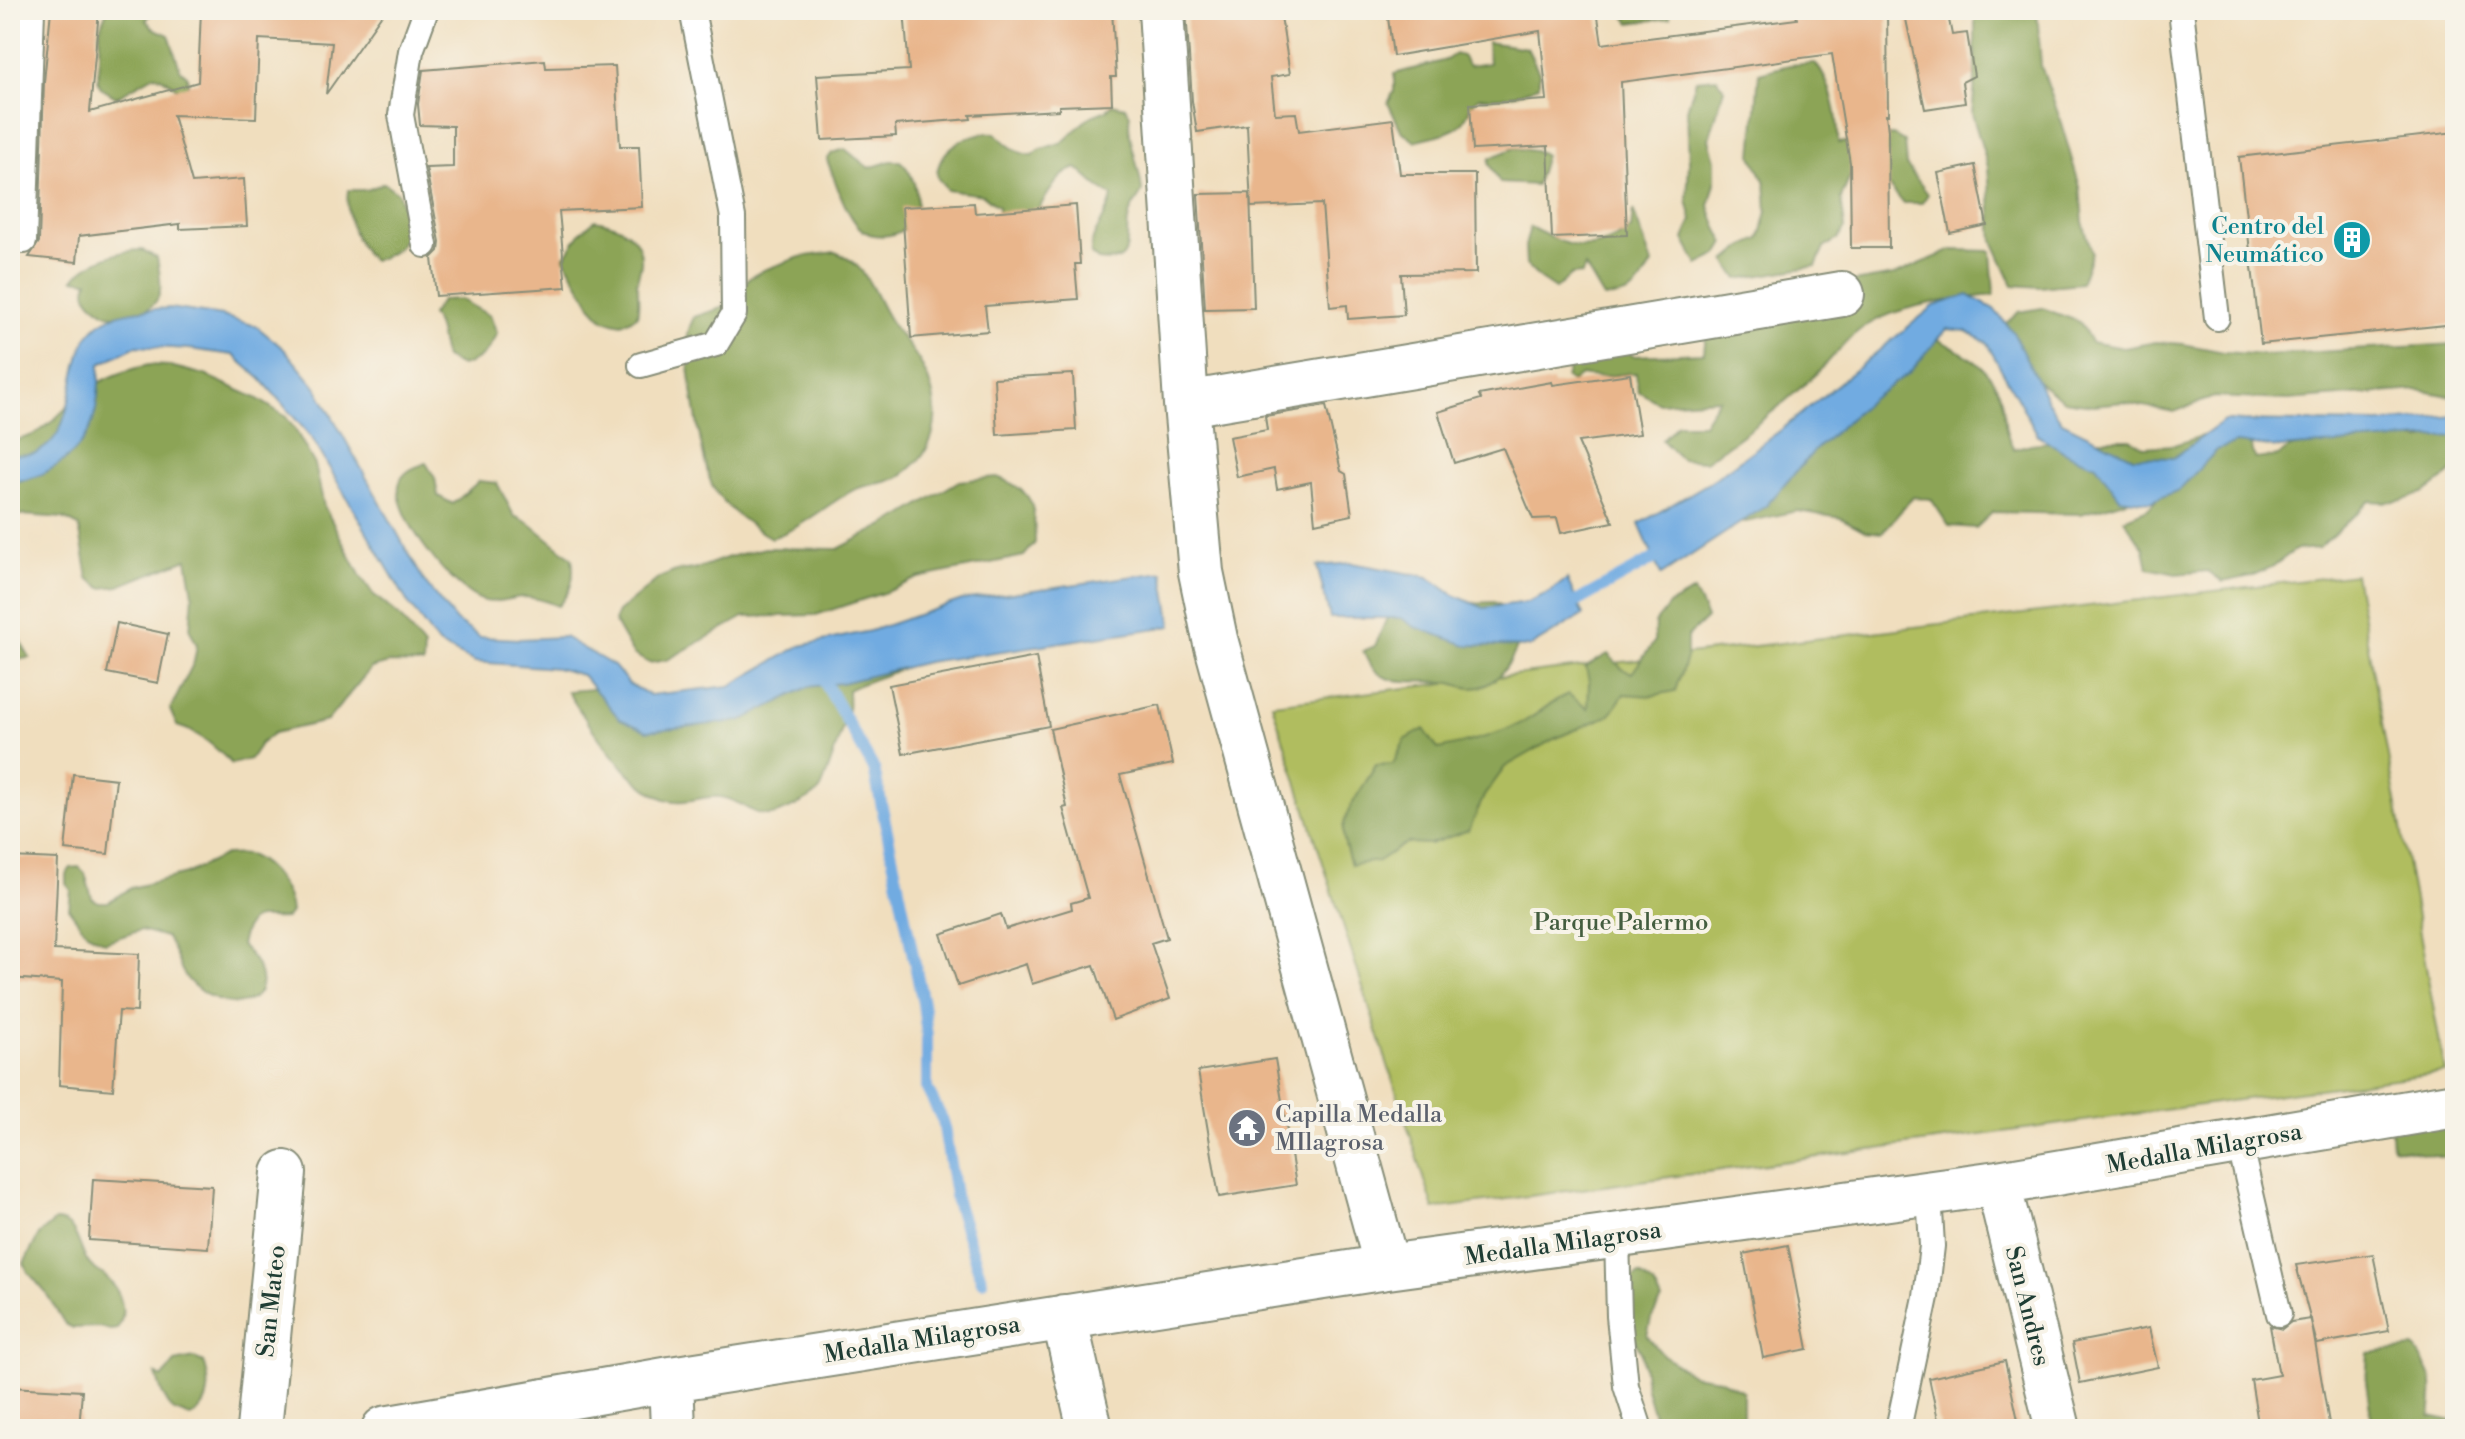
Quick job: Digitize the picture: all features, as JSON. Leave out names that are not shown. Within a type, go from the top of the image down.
[{"type":"street","points":[[1161,10],[1186,404],[1201,572],[1215,639],[1387,1267]]},
{"type":"street","points":[[1186,404],[1842,294]]},
{"type":"street","name":"Medalla Milagrosa","points":[[384,1429],[671,1379],[1387,1267],[1998,1183],[2455,1105]]},
{"type":"street","name":"San Mateo","points":[[259,1429],[284,1173]]},
{"type":"street","name":"San Andres","points":[[1998,1183],[2058,1429]]},
{"type":"street","points":[[1064,1317],[1090,1429]]},
{"type":"street","points":[[671,1379],[673,1429]]},
{"type":"lane","points":[[24,241],[32,10]]},
{"type":"lane","points":[[425,245],[401,115],[411,51],[426,10]]},
{"type":"lane","points":[[641,365],[716,344],[734,314],[733,217],[692,10]]},
{"type":"lane","points":[[2181,10],[2217,318]]},
{"type":"lane","points":[[2239,1142],[2279,1314]]},
{"type":"lane","points":[[1898,1429],[1926,1297],[1932,1246],[1929,1193]]},
{"type":"lane","points":[[1617,1235],[1619,1316],[1626,1386],[1640,1429]]},
{"type":"green space","points":[[107,10],[155,10],[146,20],[153,28],[169,35],[180,69],[187,75],[188,84],[184,92],[155,75],[116,97],[101,88],[98,81],[100,28]]},
{"type":"green space","points":[[1621,10],[1670,10],[1670,18],[1630,23]]},
{"type":"green space","points":[[1975,10],[2037,10],[2041,66],[2080,187],[2083,222],[2092,252],[2081,283],[2040,287],[2013,285],[1993,241],[1988,167],[1972,114]]},
{"type":"green space","points":[[1487,42],[1527,48],[1539,72],[1539,85],[1510,96],[1479,97],[1462,123],[1446,132],[1414,141],[1401,130],[1388,103],[1394,91],[1394,74],[1446,60],[1455,54],[1462,56],[1469,66],[1489,63]]},
{"type":"green space","points":[[1815,63],[1826,80],[1833,101],[1838,143],[1893,135],[1904,141],[1906,165],[1928,194],[1922,203],[1903,203],[1882,181],[1852,172],[1841,198],[1845,228],[1838,239],[1824,248],[1816,266],[1738,279],[1726,261],[1744,246],[1760,239],[1767,211],[1765,182],[1752,156],[1759,73],[1789,65]]},
{"type":"green space","points":[[1717,78],[1724,89],[1709,139],[1715,161],[1715,183],[1709,206],[1725,243],[1718,255],[1698,265],[1684,239],[1692,220],[1687,200],[1687,110],[1696,80]]},
{"type":"green space","points":[[1112,104],[1125,107],[1130,114],[1130,132],[1142,192],[1130,213],[1126,249],[1119,259],[1098,260],[1091,254],[1093,239],[1112,196],[1077,168],[1062,176],[1030,220],[998,212],[998,207],[983,195],[947,190],[937,177],[943,158],[966,138],[996,133],[1016,150],[1032,155],[1063,142],[1089,117],[1107,110]]},
{"type":"green space","points":[[1514,148],[1545,155],[1536,185],[1500,183],[1489,164],[1490,158]]},
{"type":"green space","points":[[845,149],[869,168],[891,161],[900,161],[906,167],[914,184],[917,203],[905,228],[894,234],[875,235],[864,231],[853,220],[827,160],[832,153]]},
{"type":"green space","points":[[384,183],[398,193],[410,228],[396,250],[372,261],[360,246],[352,228],[348,190],[367,190]]},
{"type":"green space","points":[[1633,210],[1652,264],[1634,290],[1604,298],[1585,266],[1582,274],[1571,275],[1555,289],[1526,265],[1525,246],[1530,227],[1569,244],[1592,246],[1617,238],[1631,229]]},
{"type":"green space","points":[[595,220],[628,233],[641,254],[637,316],[622,324],[604,320],[592,307],[564,258],[581,232]]},
{"type":"green space","points":[[142,250],[157,258],[160,290],[155,303],[140,312],[107,314],[88,297],[88,281],[74,279],[87,267],[105,258]]},
{"type":"green space","points":[[1952,250],[1991,251],[1994,295],[1911,308],[1864,327],[1790,397],[1705,461],[1681,459],[1662,440],[1677,424],[1703,424],[1719,399],[1659,403],[1638,391],[1636,373],[1581,375],[1572,382],[1566,378],[1574,353],[1620,346],[1633,356],[1704,353],[1706,334],[1848,283],[1894,275]]},
{"type":"green space","points":[[835,252],[863,272],[890,321],[919,360],[933,396],[935,411],[931,439],[925,452],[902,475],[856,489],[802,523],[771,538],[732,510],[714,489],[700,438],[692,389],[689,330],[694,317],[728,306],[749,278],[800,257]]},
{"type":"green space","points":[[460,299],[490,316],[497,333],[483,355],[461,366],[445,358],[439,330],[431,315],[442,300]]},
{"type":"green space","points":[[2042,308],[2080,322],[2091,342],[2124,348],[2156,342],[2265,355],[2455,344],[2455,397],[2418,390],[2288,400],[2214,397],[2174,412],[2123,402],[2093,405],[2064,401],[2035,379],[2005,324],[2019,312]]},
{"type":"green space","points":[[1928,334],[1960,351],[1987,373],[2000,394],[2007,433],[2014,449],[2080,439],[2130,439],[2144,447],[2174,445],[2211,433],[2250,438],[2256,459],[2278,456],[2291,448],[2320,442],[2404,436],[2421,441],[2437,433],[2455,433],[2455,469],[2416,496],[2395,501],[2370,501],[2319,548],[2295,550],[2272,567],[2251,576],[2223,582],[2208,571],[2176,574],[2148,568],[2144,549],[2124,519],[2148,509],[2167,488],[2081,514],[1993,512],[1976,528],[1949,526],[1931,499],[1913,497],[1882,533],[1865,531],[1841,518],[1797,511],[1713,529]]},
{"type":"green space","points":[[149,365],[170,366],[205,375],[256,398],[286,417],[315,465],[324,506],[360,575],[373,594],[399,616],[424,647],[423,664],[389,663],[371,668],[327,721],[274,733],[260,744],[250,759],[232,764],[200,737],[177,726],[170,710],[194,662],[197,645],[190,630],[193,594],[187,559],[119,586],[102,588],[88,578],[79,526],[63,518],[10,514],[10,441],[42,430],[96,384],[122,372]]},
{"type":"green space","points":[[426,463],[435,478],[438,496],[453,504],[479,481],[497,483],[514,516],[529,523],[572,558],[571,584],[558,606],[527,597],[485,601],[472,595],[443,569],[416,533],[400,499],[399,485],[403,476]]},
{"type":"green space","points":[[997,477],[1026,494],[1033,509],[1035,543],[1024,556],[918,578],[816,615],[744,617],[667,660],[649,663],[633,654],[614,621],[618,612],[659,578],[676,571],[696,569],[765,548],[838,549],[900,517],[959,481]]},
{"type":"green space","name":"Parque Palermo","points":[[2355,574],[2445,1072],[1434,1209],[1272,704]]},
{"type":"green space","points":[[10,577],[18,601],[21,641],[30,658],[10,660]]},
{"type":"green space","points":[[1694,591],[1707,618],[1687,637],[1687,655],[1675,691],[1651,696],[1624,694],[1610,715],[1554,739],[1505,767],[1484,796],[1469,830],[1430,844],[1406,843],[1378,861],[1351,865],[1343,834],[1346,817],[1376,765],[1393,764],[1405,740],[1424,729],[1438,749],[1473,741],[1521,723],[1568,694],[1588,709],[1586,667],[1608,654],[1622,669],[1632,673],[1654,642],[1655,623],[1670,604]]},
{"type":"green space","points":[[1494,602],[1526,617],[1508,665],[1486,685],[1469,688],[1444,682],[1393,680],[1375,670],[1363,651],[1375,646],[1386,620],[1403,606]]},
{"type":"green space","points":[[918,661],[848,690],[846,715],[820,790],[797,805],[771,815],[758,813],[720,797],[672,801],[651,791],[610,752],[567,691],[606,688],[655,710],[817,670]]},
{"type":"green space","points":[[225,855],[248,855],[266,866],[283,887],[290,904],[291,912],[286,918],[255,919],[247,926],[241,945],[255,963],[261,978],[260,990],[253,999],[241,1003],[226,1002],[210,997],[193,985],[184,974],[166,937],[141,930],[105,942],[87,933],[69,909],[71,890],[66,884],[66,874],[71,868],[79,867],[85,873],[92,898],[108,902],[131,888],[186,874]]},
{"type":"green space","points":[[2455,1100],[2455,1159],[2392,1147],[2390,1119]]},
{"type":"green space","points":[[55,1221],[63,1222],[73,1230],[84,1256],[116,1289],[122,1309],[117,1329],[73,1328],[65,1324],[46,1293],[28,1272],[24,1263],[39,1235]]},
{"type":"green space","points":[[1639,1274],[1654,1285],[1662,1300],[1651,1319],[1647,1336],[1662,1354],[1693,1375],[1719,1379],[1743,1391],[1743,1425],[1716,1429],[1664,1429],[1657,1425],[1646,1389],[1642,1354],[1625,1322],[1625,1285]]},
{"type":"green space","points":[[2414,1348],[2431,1380],[2430,1416],[2454,1421],[2455,1429],[2373,1429],[2366,1382],[2368,1353]]},
{"type":"green space","points":[[194,1358],[204,1362],[208,1393],[202,1407],[190,1417],[172,1410],[156,1374],[162,1378],[175,1362]]},
{"type":"water","points":[[1968,295],[1994,309],[2013,332],[2047,400],[2062,422],[2133,457],[2173,458],[2224,421],[2380,423],[2455,416],[2455,436],[2279,448],[2236,443],[2217,450],[2179,490],[2150,502],[2120,498],[2096,465],[2069,455],[2038,435],[1986,342],[1966,331],[1947,329],[1909,373],[1870,400],[1814,451],[1766,506],[1661,575],[1639,524],[1710,482],[1781,430],[1934,306]]},
{"type":"water","points":[[170,308],[222,316],[256,326],[284,349],[316,387],[425,583],[456,621],[480,637],[564,637],[614,666],[629,684],[650,695],[730,686],[800,646],[870,631],[962,600],[1163,572],[1172,626],[927,662],[841,683],[808,687],[741,721],[647,731],[620,719],[582,675],[556,668],[475,662],[438,644],[408,603],[312,438],[261,379],[233,355],[136,346],[100,364],[93,422],[80,445],[46,472],[28,479],[10,481],[10,455],[35,453],[50,443],[60,429],[80,353],[99,324],[124,313]]},
{"type":"water","points":[[1352,563],[1428,577],[1454,595],[1484,608],[1527,602],[1548,593],[1567,579],[1583,615],[1530,647],[1466,645],[1415,627],[1401,618],[1330,618],[1317,566]]},
{"type":"building","points":[[51,10],[99,10],[90,112],[198,82],[201,10],[385,10],[326,94],[332,43],[259,39],[256,118],[173,115],[192,183],[244,179],[247,226],[180,229],[180,224],[79,236],[77,262],[29,257],[39,242],[44,82]]},
{"type":"building","points":[[904,10],[961,10],[961,17],[1052,13],[1052,10],[1112,10],[1116,77],[1111,77],[1112,104],[970,115],[971,119],[895,125],[896,136],[822,140],[817,75],[909,70]]},
{"type":"building","points":[[1186,10],[1280,10],[1290,74],[1271,77],[1275,114],[1296,113],[1299,131],[1393,119],[1400,174],[1475,174],[1476,273],[1401,274],[1404,315],[1348,319],[1347,305],[1330,307],[1322,204],[1251,207],[1247,125],[1197,132]]},
{"type":"building","points":[[1387,10],[1597,10],[1602,44],[1797,19],[1795,10],[1887,10],[1889,248],[1851,248],[1850,163],[1832,54],[1621,82],[1627,235],[1552,238],[1548,146],[1473,150],[1470,104],[1547,100],[1540,31],[1393,56]]},
{"type":"building","points":[[1904,10],[1947,10],[1952,35],[1967,33],[1974,76],[1962,82],[1965,103],[1925,109]]},
{"type":"building","points":[[545,60],[546,68],[615,66],[620,146],[639,146],[642,207],[559,211],[566,287],[436,296],[432,258],[439,251],[440,242],[426,168],[453,167],[453,126],[420,125],[418,104],[423,70]]},
{"type":"building","name":"Centro del Neumático","points":[[2455,132],[2455,324],[2261,344],[2239,157]]},
{"type":"building","points":[[1975,165],[1987,225],[1950,233],[1938,173]]},
{"type":"building","points":[[1250,193],[1254,308],[1205,309],[1198,194]]},
{"type":"building","points":[[974,203],[975,213],[1076,205],[1080,264],[1075,264],[1078,299],[985,306],[988,331],[911,338],[902,207]]},
{"type":"building","points":[[1073,374],[1076,430],[997,435],[994,378]]},
{"type":"building","points":[[1630,374],[1640,434],[1578,442],[1613,522],[1561,533],[1557,518],[1533,519],[1503,448],[1454,463],[1438,412],[1481,399],[1479,395],[1552,382],[1553,385]]},
{"type":"building","points":[[1326,406],[1341,471],[1346,474],[1352,515],[1315,523],[1311,482],[1277,489],[1274,469],[1237,477],[1229,437],[1267,430],[1265,416]]},
{"type":"building","points":[[117,623],[168,634],[158,683],[107,673]]},
{"type":"building","points":[[1036,657],[1049,726],[903,754],[889,685]]},
{"type":"building","points":[[1160,705],[1173,764],[1120,775],[1167,938],[1151,943],[1170,999],[1113,1020],[1094,965],[1032,984],[1026,964],[958,986],[941,934],[1001,914],[1006,929],[1072,909],[1071,903],[1088,898],[1063,808],[1067,807],[1050,729]]},
{"type":"building","points":[[73,774],[116,779],[108,854],[65,850]]},
{"type":"building","points":[[10,857],[58,859],[54,950],[139,954],[137,1012],[119,1011],[113,1090],[59,1085],[62,982],[10,978]]},
{"type":"building","name":"Capilla Medalla MIlagrosa","points":[[1275,1059],[1296,1185],[1219,1197],[1198,1071]]},
{"type":"building","points":[[93,1179],[212,1186],[208,1248],[89,1240]]},
{"type":"building","points":[[1788,1245],[1808,1349],[1763,1358],[1743,1254]]},
{"type":"building","points":[[2373,1254],[2389,1331],[2317,1344],[2296,1265]]},
{"type":"building","points":[[2311,1319],[2330,1429],[2259,1429],[2251,1380],[2279,1375],[2270,1326],[2282,1329],[2291,1322]]},
{"type":"building","points":[[2149,1328],[2158,1367],[2080,1383],[2072,1343]]},
{"type":"building","points":[[2005,1361],[2020,1429],[1940,1429],[1929,1378]]},
{"type":"building","points":[[10,1387],[82,1391],[79,1429],[10,1429]]},
{"type":"waterway","points":[[1565,608],[1668,551]]},
{"type":"waterway","points":[[817,675],[824,681],[874,769],[923,1003],[927,1036],[927,1089],[943,1121],[956,1201],[982,1281]]},
{"type":"place","name":"Centro del Neumático","points":[[2352,240]]},
{"type":"place","name":"Capilla Medalla MIlagrosa","points":[[1247,1128]]}]
